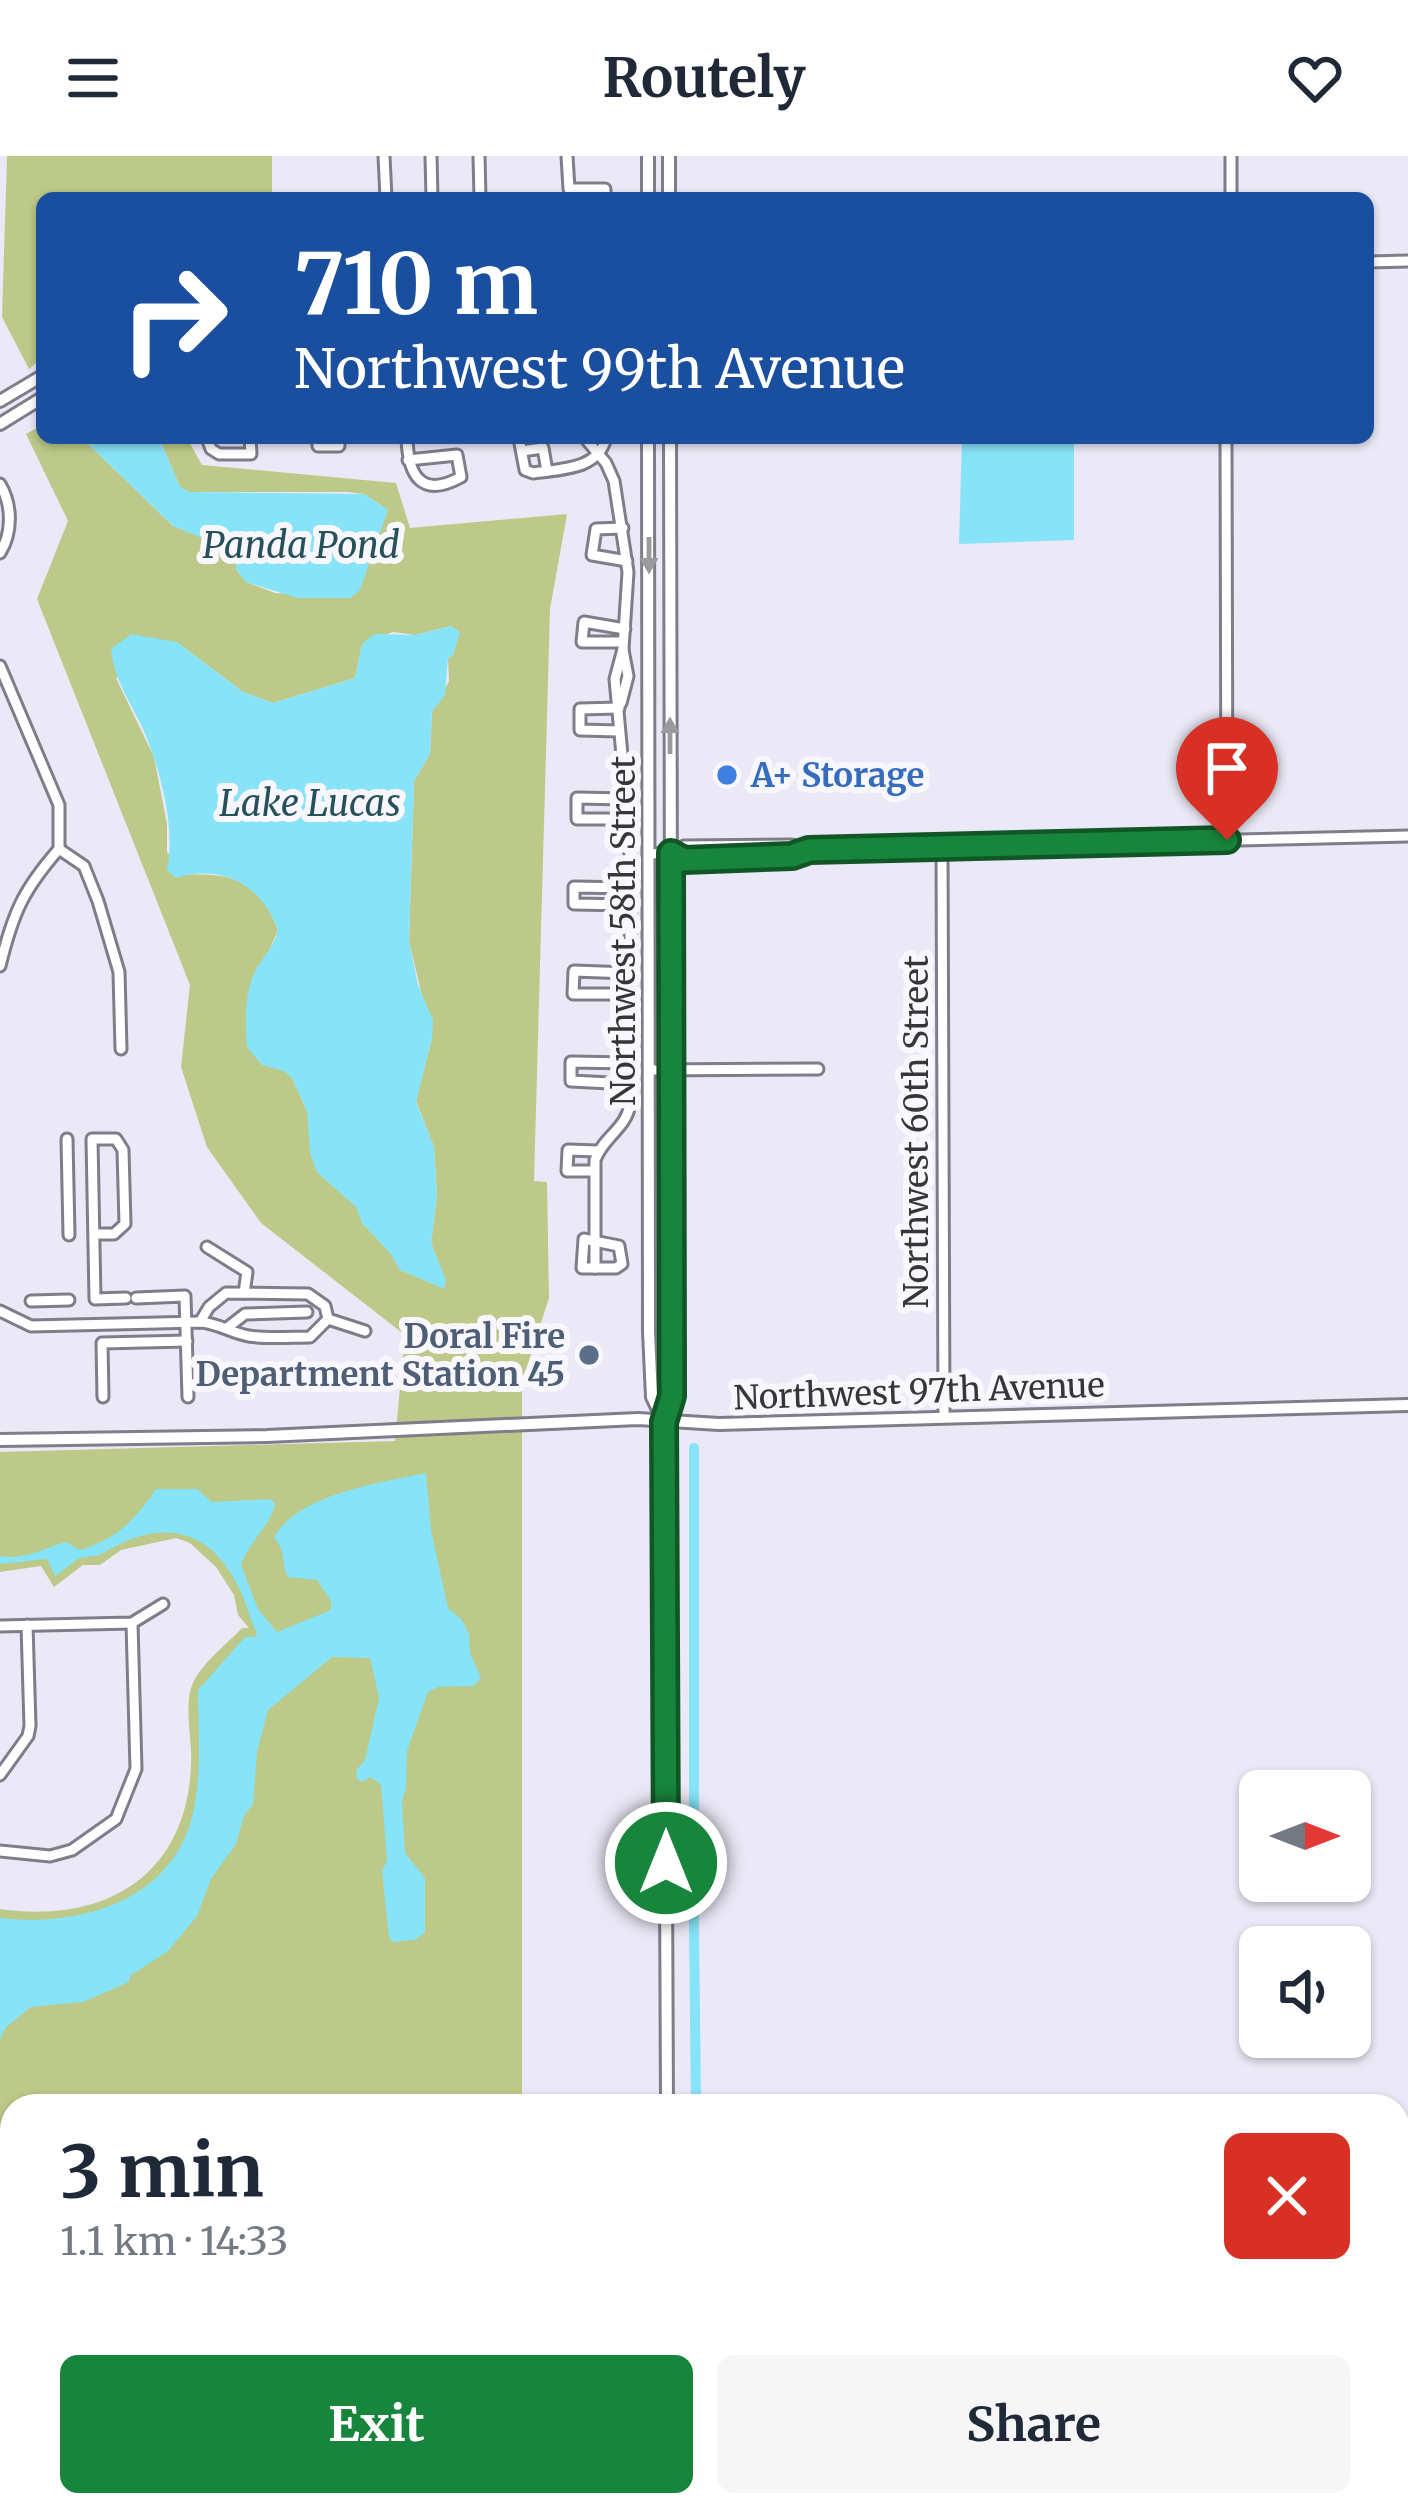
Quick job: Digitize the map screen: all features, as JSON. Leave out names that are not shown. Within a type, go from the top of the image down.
[{"type":"street","points":[[384,156],[386,192]]},
{"type":"street","points":[[431,156],[432,192]]},
{"type":"street","points":[[479,156],[480,192]]},
{"type":"street","points":[[567,156],[569,189],[604,192]]},
{"type":"street","points":[[648,156],[648,192]]},
{"type":"street","points":[[669,156],[669,192]]},
{"type":"street","points":[[1231,156],[1231,192]]},
{"type":"street","points":[[1374,262],[1408,261]]},
{"type":"street","points":[[0,401],[36,380]]},
{"type":"street","points":[[0,424],[36,402]]},
{"type":"street","points":[[209,444],[223,454],[251,454],[250,444]]},
{"type":"street","points":[[407,444],[408,460],[414,476],[425,483],[445,484],[461,478],[457,455],[408,460]]},
{"type":"street","points":[[520,444],[529,473],[580,466],[599,454],[603,444]]},
{"type":"street","points":[[590,444],[614,481],[627,561],[623,646],[628,682],[619,708],[630,888],[630,1084],[626,1119],[598,1151],[595,1241]]},
{"type":"street","name":"Northwest 58th Street","points":[[648,444],[650,1350],[652,1397],[664,1422]]},
{"type":"street","name":"Northwest 58th Street","points":[[667,2094],[664,1422],[672,1396],[670,444]]},
{"type":"street","points":[[1226,444],[1227,840]]},
{"type":"street","points":[[522,451],[543,448],[548,471]]},
{"type":"street","points":[[0,484],[7,496],[7,542],[0,553]]},
{"type":"street","points":[[623,528],[596,529],[592,555],[627,561]]},
{"type":"street","points":[[623,646],[582,642],[582,628],[584,622],[625,628]]},
{"type":"street","points":[[0,666],[59,805],[59,849],[28,884],[13,913],[1,963]]},
{"type":"street","points":[[619,708],[580,709],[580,730],[620,731]]},
{"type":"street","points":[[626,799],[578,798],[578,819],[628,819]]},
{"type":"street","points":[[650,854],[671,853],[684,846],[792,844],[809,850],[1408,836]]},
{"type":"street","name":"Northwest 60th Street","points":[[942,847],[944,1416]]},
{"type":"street","points":[[59,849],[84,866],[98,901],[118,972],[121,1049]]},
{"type":"street","points":[[629,905],[574,904],[574,886],[630,888]]},
{"type":"street","points":[[629,974],[574,971],[573,994],[630,994]]},
{"type":"street","points":[[630,1063],[571,1062],[571,1082],[630,1084]]},
{"type":"street","points":[[651,1070],[818,1069]]},
{"type":"street","points":[[67,1139],[69,1234]]},
{"type":"street","points":[[94,1234],[114,1234],[124,1224],[123,1150],[116,1139],[92,1139],[95,1299],[96,1325]]},
{"type":"street","points":[[594,1172],[567,1171],[568,1150],[598,1151]]},
{"type":"street","points":[[582,1240],[595,1241],[619,1246],[623,1256],[616,1268],[582,1268],[582,1240]]},
{"type":"street","points":[[207,1247],[248,1272],[244,1293]]},
{"type":"street","points":[[200,1322],[209,1306],[226,1293],[308,1294],[325,1306],[328,1318]]},
{"type":"street","points":[[95,1299],[184,1296],[188,1396]]},
{"type":"street","points":[[31,1301],[69,1300]]},
{"type":"street","points":[[0,1311],[31,1326],[200,1322],[244,1335],[310,1337],[328,1318]]},
{"type":"street","points":[[227,1328],[245,1314],[307,1312]]},
{"type":"street","points":[[328,1318],[365,1331]]},
{"type":"street","points":[[103,1396],[102,1343],[187,1341]]},
{"type":"street","name":"Northwest 97th Avenue","points":[[0,1440],[267,1436],[537,1422],[706,1424],[1408,1405]]},
{"type":"street","points":[[0,1626],[132,1623],[164,1604]]},
{"type":"street","points":[[0,1851],[50,1856],[72,1850],[116,1819],[136,1769],[132,1623]]},
{"type":"street","points":[[0,1775],[30,1726],[27,1625]]},
{"type":"green space","points":[[7,156],[272,156],[272,192],[36,192],[36,363],[29,369],[2,317]]},
{"type":"green space","points":[[36,428],[36,444],[88,444],[173,526],[223,546],[235,557],[237,571],[246,582],[275,593],[349,598],[388,510],[364,494],[348,492],[189,492],[180,487],[162,444],[190,444],[202,465],[396,483],[410,528],[567,514],[550,609],[534,1181],[547,1182],[549,1298],[522,1382],[522,2094],[0,2094],[0,1909],[73,1909],[105,1900],[133,1885],[156,1864],[174,1837],[186,1805],[193,1683],[215,1654],[242,1628],[249,1628],[216,1567],[190,1543],[176,1538],[121,1550],[100,1565],[83,1565],[54,1587],[41,1566],[0,1572],[0,1452],[395,1441],[405,1335],[261,1223],[207,1147],[181,1067],[190,985],[37,599],[68,521],[26,434]],"holes":[[[451,626],[459,632],[448,658],[449,681],[432,712],[430,754],[414,781],[409,941],[432,1038],[416,1101],[434,1147],[437,1196],[431,1243],[444,1288],[400,1270],[391,1253],[362,1223],[357,1207],[317,1172],[307,1111],[284,1070],[257,968],[278,930],[254,891],[232,879],[186,875],[167,852],[167,824],[154,757],[116,678],[177,642],[243,692],[273,703],[355,678],[362,644],[393,632],[415,635]]]},
{"type":"water","name":"Panda Pond","points":[[88,444],[162,444],[180,487],[189,492],[364,494],[388,510],[360,590],[350,598],[297,598],[246,582],[234,557],[222,546],[173,526]]},
{"type":"water","points":[[962,444],[1074,444],[1074,540],[959,544]]},
{"type":"water","name":"Lake Lucas","points":[[451,626],[460,632],[448,658],[445,695],[432,712],[430,754],[414,781],[409,941],[418,985],[433,1020],[416,1102],[434,1147],[437,1196],[431,1243],[446,1280],[444,1289],[400,1270],[362,1223],[356,1207],[317,1172],[310,1153],[307,1111],[292,1078],[262,1065],[247,1047],[250,984],[278,930],[262,901],[239,882],[210,874],[176,878],[167,870],[168,817],[160,780],[143,729],[119,681],[111,649],[131,634],[177,642],[243,692],[273,703],[355,678],[362,644],[374,634],[415,635]]},
{"type":"water","points":[[426,1473],[431,1530],[448,1608],[469,1634],[470,1653],[481,1678],[474,1686],[438,1687],[428,1692],[407,1751],[402,1801],[405,1853],[425,1878],[425,1932],[415,1940],[393,1942],[389,1937],[381,1785],[371,1777],[362,1782],[356,1778],[365,1760],[379,1698],[370,1658],[332,1657],[268,1710],[257,1752],[253,1804],[236,1844],[211,1879],[197,1916],[168,1951],[130,1976],[129,1982],[83,2002],[31,2007],[5,2028],[0,2040],[0,1918],[29,1920],[87,1913],[140,1891],[162,1872],[179,1849],[195,1805],[198,1690],[245,1637],[257,1633],[228,1569],[214,1552],[182,1534],[144,1535],[100,1555],[78,1559],[55,1576],[47,1559],[0,1564],[0,1556],[26,1555],[66,1542],[80,1550],[105,1540],[124,1527],[156,1489],[197,1489],[212,1502],[269,1499],[275,1503],[274,1510],[241,1565],[258,1609],[277,1632],[331,1610],[331,1601],[317,1580],[288,1577],[274,1538],[285,1523],[341,1493]]},
{"type":"waterway","points":[[694,1448],[694,1808]]},
{"type":"waterway","points":[[693,1835],[696,2094]]},
{"type":"place","name":"A+ Storage","points":[[727,775]]},
{"type":"place","name":"Doral Fire Department Station 45","points":[[589,1355]]},
{"type":"route","points":[[666,1863],[664,1422],[672,1396],[671,853],[684,860],[792,856],[809,850],[1227,840]]}]
